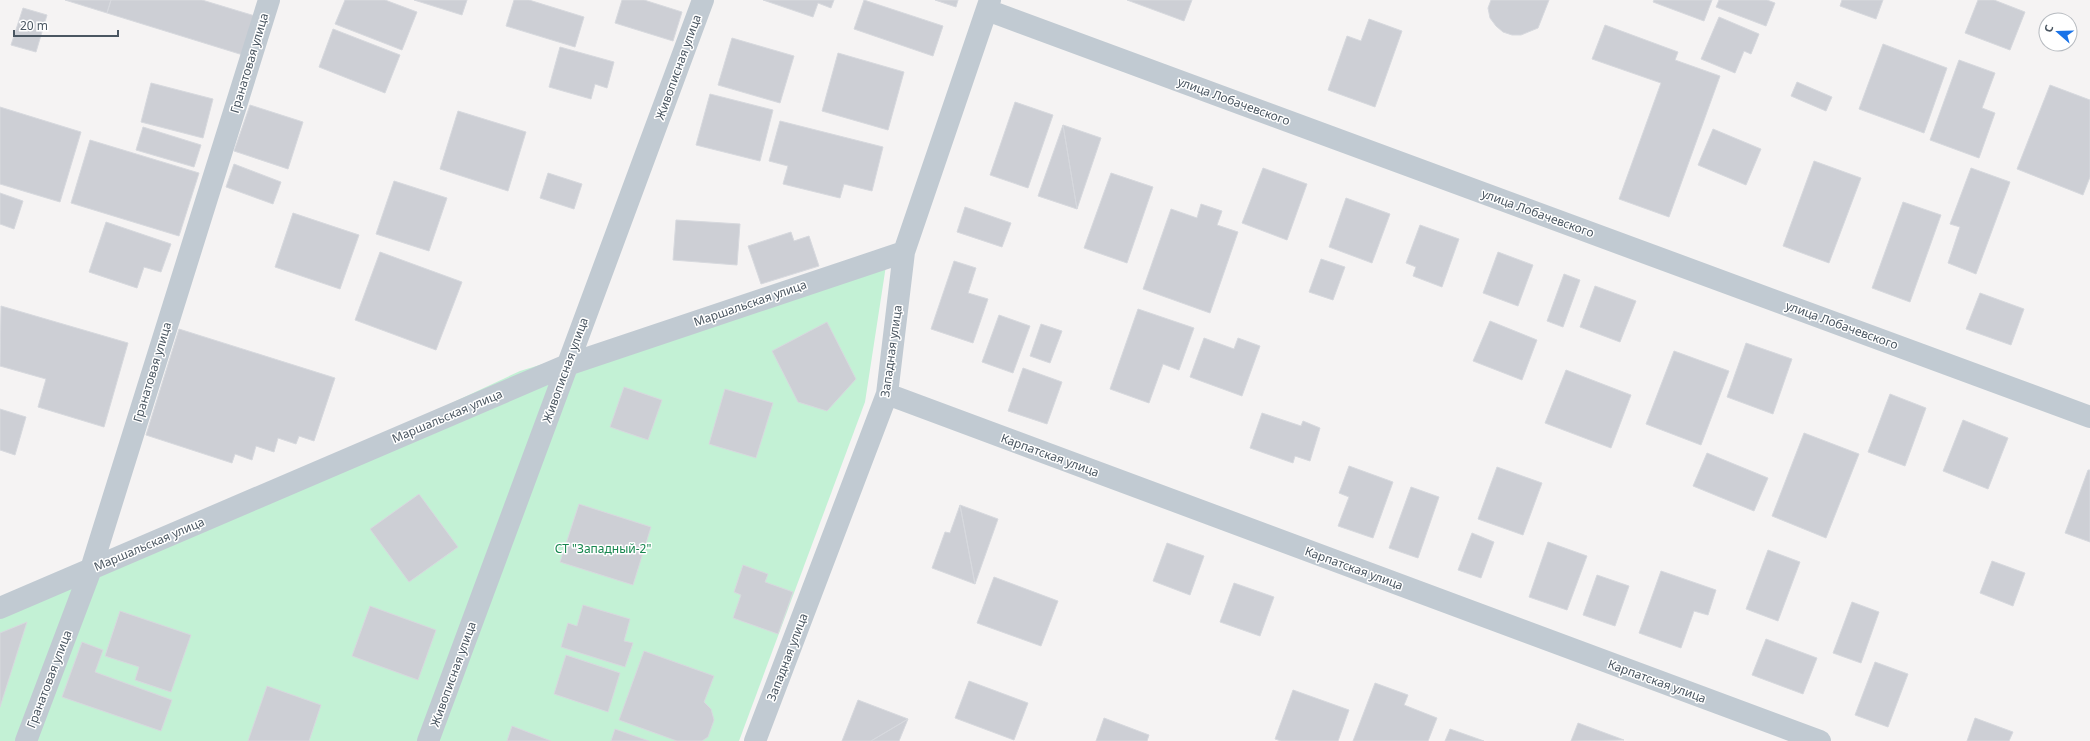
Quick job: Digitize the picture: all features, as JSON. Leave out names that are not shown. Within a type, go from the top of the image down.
[{"type":"street","name":"Гранатовая улица","points":[[26,741],[91,569],[269,0]]},
{"type":"street","name":"Живописная улица","points":[[428,741],[703,0]]},
{"type":"street","name":"Западная улица","points":[[755,741],[887,394],[904,252],[989,5]]},
{"type":"street","name":"улица Лобачевского","points":[[989,5],[2090,417]]},
{"type":"street","name":"Маршальская улица","points":[[0,608],[567,365],[904,252]]},
{"type":"street","name":"Карпатская улица","points":[[887,394],[1820,741]]},
{"type":"green space","name":"СТ \"Западный-2\"","points":[[887,259],[865,402],[739,741],[0,741],[0,614],[520,371]]},
{"type":"building","points":[[65,0],[111,0],[107,13]]},
{"type":"building","points":[[111,0],[202,0],[255,16],[243,55],[107,13]]},
{"type":"building","points":[[345,0],[385,0],[417,12],[402,50],[335,24]]},
{"type":"building","points":[[414,0],[467,0],[462,15]]},
{"type":"building","points":[[514,0],[529,0],[584,17],[575,47],[506,26]]},
{"type":"building","points":[[622,0],[644,0],[682,12],[673,41],[615,23]]},
{"type":"building","points":[[763,0],[834,0],[831,8],[818,3],[813,17]]},
{"type":"building","points":[[864,0],[943,26],[933,56],[854,29]]},
{"type":"building","points":[[935,0],[958,0],[956,7]]},
{"type":"building","points":[[1127,0],[1192,0],[1184,21]]},
{"type":"building","points":[[1491,0],[1549,0],[1538,28],[1521,35],[1512,35],[1503,32],[1490,18],[1488,8]]},
{"type":"building","points":[[1654,0],[1712,0],[1704,21],[1653,2]]},
{"type":"building","points":[[1719,0],[1767,0],[1775,3],[1766,26],[1716,7]]},
{"type":"building","points":[[1842,0],[1883,0],[1876,19],[1840,6]]},
{"type":"building","points":[[1978,0],[1994,0],[2025,12],[2010,50],[1965,33]]},
{"type":"building","points":[[23,8],[47,15],[36,52],[11,45]]},
{"type":"building","points":[[1719,17],[1759,34],[1751,54],[1744,51],[1735,73],[1701,59]]},
{"type":"building","points":[[1369,19],[1402,31],[1375,107],[1328,90],[1347,36],[1361,41]]},
{"type":"building","points":[[1605,25],[1678,52],[1675,60],[1720,76],[1669,217],[1619,199],[1661,83],[1592,59]]},
{"type":"building","points":[[333,29],[400,55],[385,93],[319,67]]},
{"type":"building","points":[[732,38],[794,56],[780,103],[718,85]]},
{"type":"building","points":[[1883,44],[1947,68],[1924,133],[1859,109]]},
{"type":"building","points":[[560,47],[614,62],[607,88],[595,84],[591,99],[549,87]]},
{"type":"building","points":[[838,53],[904,72],[888,130],[822,111]]},
{"type":"building","points":[[1959,60],[1995,73],[1982,108],[1995,113],[1979,158],[1930,140]]},
{"type":"building","points":[[1797,82],[1832,97],[1826,111],[1791,96]]},
{"type":"building","points":[[151,83],[213,99],[203,138],[141,122]]},
{"type":"building","points":[[2050,85],[2090,100],[2090,177],[2083,195],[2017,169]]},
{"type":"building","points":[[710,94],[773,110],[760,161],[696,145]]},
{"type":"building","points":[[1015,102],[1053,115],[1028,188],[990,175]]},
{"type":"building","points":[[250,105],[303,122],[288,169],[234,151]]},
{"type":"building","points":[[0,107],[81,132],[60,202],[0,184]]},
{"type":"building","points":[[458,111],[526,132],[508,191],[440,169]]},
{"type":"building","points":[[780,121],[883,147],[872,191],[844,184],[840,198],[783,184],[788,166],[769,161]]},
{"type":"building","points":[[1063,125],[1101,138],[1077,209]]},
{"type":"building","points":[[1063,125],[1077,209],[1038,196]]},
{"type":"building","points":[[143,127],[201,145],[194,167],[136,150]]},
{"type":"building","points":[[1713,129],[1761,149],[1746,185],[1698,165]]},
{"type":"building","points":[[90,140],[199,173],[179,236],[71,203]]},
{"type":"building","points":[[1814,161],[1861,178],[1829,263],[1783,246]]},
{"type":"building","points":[[234,164],[281,182],[273,204],[226,187]]},
{"type":"building","points":[[1263,168],[1307,184],[1287,240],[1242,223]]},
{"type":"building","points":[[1971,168],[2010,182],[1976,274],[1948,263],[1960,227],[1950,224]]},
{"type":"building","points":[[548,173],[582,184],[574,209],[540,198]]},
{"type":"building","points":[[1111,173],[1153,187],[1127,263],[1084,248]]},
{"type":"building","points":[[394,181],[447,198],[429,251],[376,234]]},
{"type":"building","points":[[0,193],[23,201],[14,229],[0,224]]},
{"type":"building","points":[[1346,198],[1390,214],[1372,263],[1329,247]]},
{"type":"building","points":[[1903,202],[1941,215],[1910,302],[1872,288]]},
{"type":"building","points":[[1201,204],[1222,211],[1217,225],[1238,232],[1210,313],[1143,289],[1171,209],[1197,218]]},
{"type":"building","points":[[965,207],[1011,223],[1002,247],[957,232]]},
{"type":"building","points":[[293,213],[359,235],[340,289],[275,267]]},
{"type":"building","points":[[676,220],[740,224],[737,265],[673,260]]},
{"type":"building","points":[[106,222],[171,244],[161,272],[144,267],[137,288],[89,272]]},
{"type":"building","points":[[1420,225],[1459,239],[1442,287],[1413,276],[1416,267],[1406,263]]},
{"type":"building","points":[[791,232],[794,241],[809,236],[819,266],[761,284],[748,246]]},
{"type":"building","points":[[380,252],[462,282],[436,350],[355,320]]},
{"type":"building","points":[[1498,252],[1533,265],[1518,306],[1483,293]]},
{"type":"building","points":[[1321,259],[1345,267],[1333,300],[1309,292]]},
{"type":"building","points":[[954,261],[976,268],[968,293],[988,299],[973,343],[931,329]]},
{"type":"building","points":[[1564,274],[1580,280],[1563,327],[1547,321]]},
{"type":"building","points":[[1595,286],[1636,301],[1620,342],[1580,327]]},
{"type":"building","points":[[1980,293],[2024,309],[2011,345],[1966,329]]},
{"type":"building","points":[[1,306],[128,343],[104,427],[38,407],[46,379],[0,366]]},
{"type":"building","points":[[1138,309],[1194,328],[1179,370],[1163,364],[1149,403],[1110,389]]},
{"type":"building","points":[[999,315],[1030,326],[1013,373],[982,362]]},
{"type":"building","points":[[1490,321],[1537,340],[1522,380],[1473,361]]},
{"type":"building","points":[[827,322],[856,379],[827,411],[798,402],[772,351]]},
{"type":"building","points":[[1041,324],[1062,331],[1050,363],[1030,356]]},
{"type":"building","points":[[179,329],[335,378],[314,441],[299,436],[296,444],[278,438],[274,452],[256,446],[252,460],[235,454],[232,463],[146,435]]},
{"type":"building","points":[[1204,338],[1234,349],[1238,338],[1260,346],[1242,396],[1190,377]]},
{"type":"building","points":[[1746,343],[1792,359],[1773,414],[1727,397]]},
{"type":"building","points":[[1674,351],[1729,371],[1701,445],[1646,424]]},
{"type":"building","points":[[1023,368],[1062,382],[1047,424],[1008,411]]},
{"type":"building","points":[[1566,370],[1631,395],[1611,448],[1545,423]]},
{"type":"building","points":[[624,387],[662,400],[648,440],[610,427]]},
{"type":"building","points":[[725,389],[773,403],[756,458],[709,444]]},
{"type":"building","points":[[1890,394],[1926,408],[1905,466],[1868,452]]},
{"type":"building","points":[[0,409],[26,417],[15,455],[0,450]]},
{"type":"building","points":[[1262,413],[1301,426],[1303,421],[1320,428],[1310,461],[1295,456],[1293,463],[1250,448]]},
{"type":"building","points":[[1963,420],[2008,438],[1988,489],[1943,471]]},
{"type":"building","points":[[1804,433],[1859,454],[1826,538],[1772,516]]},
{"type":"building","points":[[1707,453],[1768,478],[1754,511],[1693,486]]},
{"type":"building","points":[[1349,466],[1393,482],[1373,538],[1338,526],[1349,497],[1339,493]]},
{"type":"building","points":[[1497,467],[1542,483],[1523,535],[1478,519]]},
{"type":"building","points":[[2088,470],[2090,470],[2090,542],[2065,533]]},
{"type":"building","points":[[1411,487],[1439,497],[1418,558],[1389,548]]},
{"type":"building","points":[[419,494],[458,547],[409,582],[370,529]]},
{"type":"building","points":[[579,504],[651,527],[633,585],[560,562]]},
{"type":"building","points":[[960,505],[975,584],[932,568],[945,532],[950,533]]},
{"type":"building","points":[[960,505],[998,519],[975,584]]},
{"type":"building","points":[[1472,533],[1494,542],[1481,578],[1458,570]]},
{"type":"building","points":[[1548,542],[1587,556],[1567,610],[1529,597]]},
{"type":"building","points":[[1167,543],[1204,556],[1190,595],[1153,581]]},
{"type":"building","points":[[1768,550],[1800,562],[1778,621],[1746,609]]},
{"type":"building","points":[[1992,561],[2025,573],[2013,606],[1980,593]]},
{"type":"building","points":[[743,565],[768,574],[765,582],[793,592],[778,634],[733,618],[741,595],[734,592]]},
{"type":"building","points":[[1661,571],[1716,590],[1708,615],[1694,611],[1681,648],[1639,633]]},
{"type":"building","points":[[1597,575],[1629,586],[1615,626],[1583,615]]},
{"type":"building","points":[[994,577],[1058,601],[1041,646],[977,623]]},
{"type":"building","points":[[1234,583],[1274,597],[1260,636],[1220,622]]},
{"type":"building","points":[[1852,602],[1879,612],[1861,663],[1833,653]]},
{"type":"building","points":[[583,605],[630,619],[624,641],[633,643],[625,667],[561,647],[568,623],[577,626]]},
{"type":"building","points":[[370,606],[436,630],[418,680],[352,656]]},
{"type":"building","points":[[120,611],[191,635],[171,692],[135,680],[139,667],[105,656]]},
{"type":"building","points":[[27,622],[0,707],[0,633]]},
{"type":"building","points":[[1766,639],[1817,658],[1803,694],[1752,675]]},
{"type":"building","points":[[82,642],[103,650],[95,672],[172,700],[161,731],[62,697]]},
{"type":"building","points":[[644,651],[714,676],[704,702],[711,709],[714,720],[708,737],[702,741],[677,741],[619,720]]},
{"type":"building","points":[[566,655],[620,673],[608,712],[554,694]]},
{"type":"building","points":[[1875,662],[1908,674],[1888,727],[1855,715]]},
{"type":"building","points":[[969,681],[1028,703],[1014,740],[955,718]]},
{"type":"building","points":[[1375,683],[1408,695],[1404,705],[1437,718],[1428,741],[1353,741]]},
{"type":"building","points":[[267,686],[321,705],[309,741],[248,741]]},
{"type":"building","points":[[1293,690],[1349,710],[1338,741],[1281,741],[1275,739]]},
{"type":"building","points":[[858,700],[908,719],[871,741],[842,741]]},
{"type":"building","points":[[1104,718],[1149,735],[1147,741],[1096,741]]},
{"type":"building","points":[[1975,718],[2013,732],[2009,741],[1967,741]]},
{"type":"building","points":[[908,719],[899,741],[871,741]]},
{"type":"building","points":[[1578,723],[1624,740],[1571,741]]},
{"type":"building","points":[[512,726],[551,741],[507,741]]},
{"type":"building","points":[[615,729],[649,741],[611,741]]},
{"type":"building","points":[[1450,729],[1484,741],[1445,741]]}]
